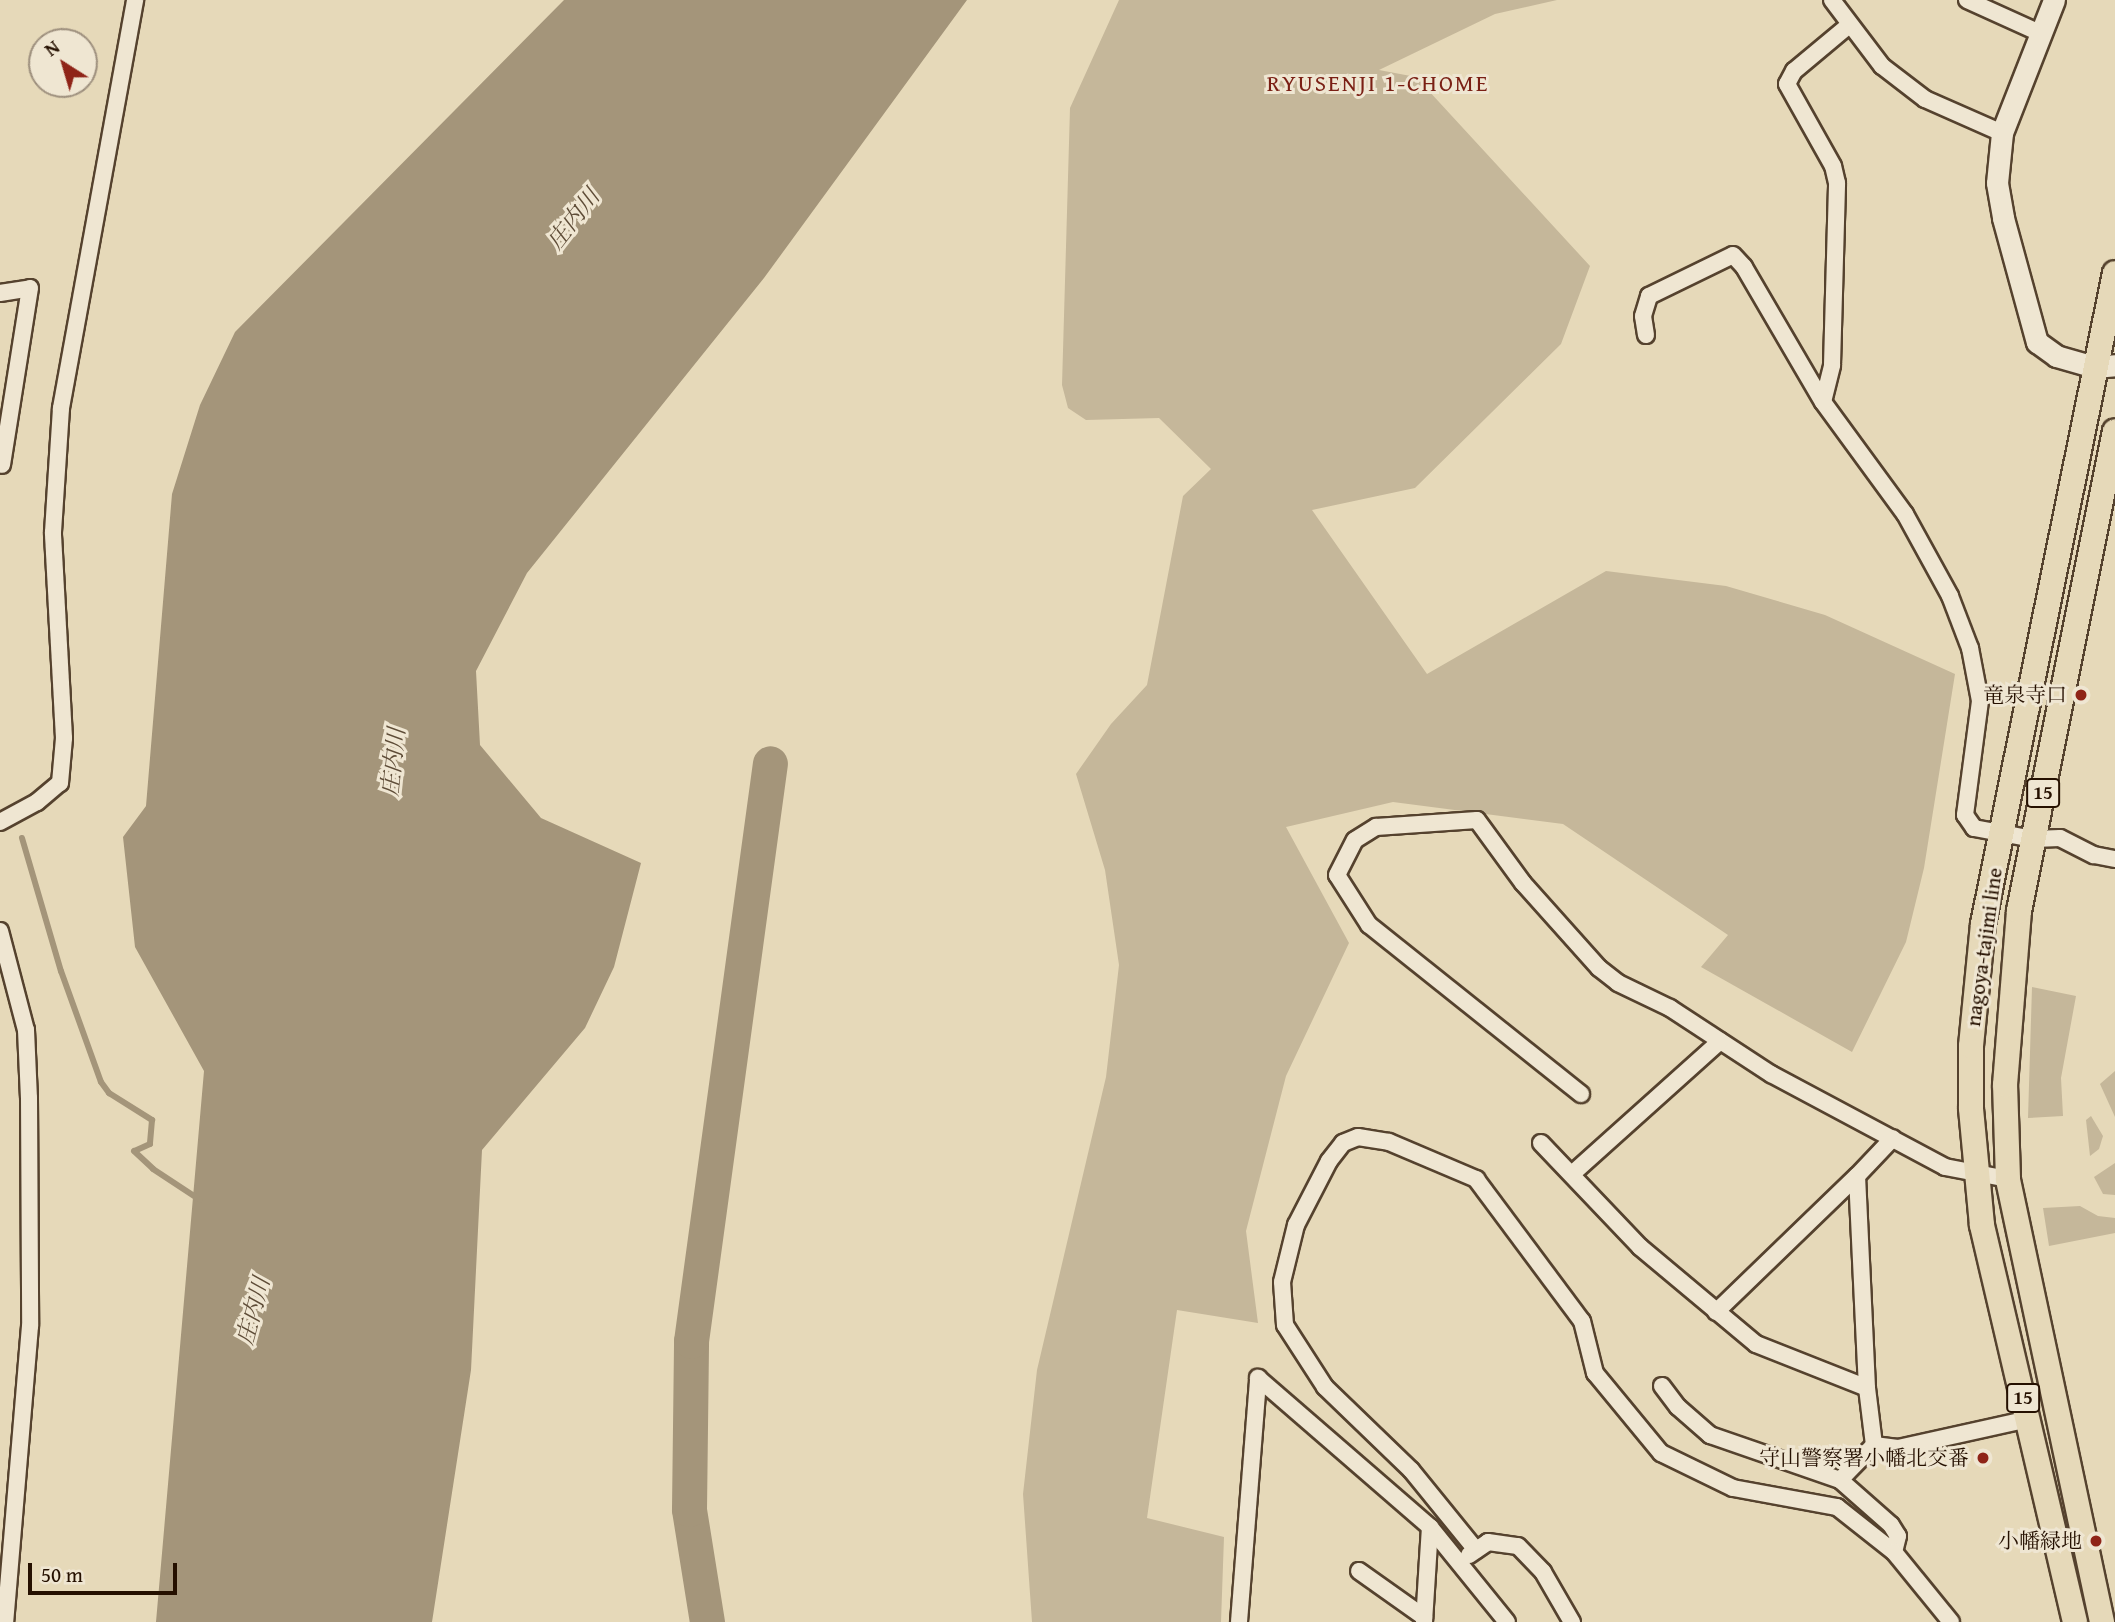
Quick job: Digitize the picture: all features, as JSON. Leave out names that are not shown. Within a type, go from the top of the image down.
[{"type":"main road","name":"nagoya-tajimi line","points":[[2075,1622],[1982,1225],[1975,1168],[1972,1033],[1983,924],[2104,366],[2115,273]]},
{"type":"main road","name":"nagoya-tajimi line","points":[[2102,1622],[2006,1169],[2011,977],[2034,839],[2115,432]]},
{"type":"street","points":[[0,822],[37,802],[60,783],[64,738],[53,532],[61,408],[135,0]]},
{"type":"street","points":[[1832,0],[1848,26],[1882,65],[1925,99],[2002,132]]},
{"type":"street","points":[[1967,0],[2040,33]]},
{"type":"street","points":[[2054,0],[2002,132],[1997,183],[2003,218],[2037,342],[2056,356],[2104,366]]},
{"type":"street","points":[[1823,402],[1832,365],[1837,183],[1833,166],[1787,84],[1794,71],[1848,26]]},
{"type":"street","points":[[1646,335],[1643,316],[1649,296],[1733,256],[1752,279],[1823,402],[1905,514],[1950,596],[1970,648],[1980,701],[1965,815],[1974,828],[2034,839],[2060,838],[2094,855],[2115,859]]},
{"type":"street","points":[[0,293],[30,288],[2,465]]},
{"type":"street","points":[[1581,1094],[1369,925],[1337,875],[1355,840],[1376,827],[1477,820],[1523,883],[1599,968],[1771,1074],[1945,1167],[2006,1169]]},
{"type":"street","points":[[0,931],[26,1030],[30,1112],[30,1326],[5,1622]]},
{"type":"street","points":[[1572,1174],[1720,1041]]},
{"type":"street","points":[[1476,1550],[1411,1470],[1325,1387],[1285,1325],[1282,1282],[1300,1216],[1329,1161],[1343,1143],[1358,1137],[1389,1142],[1476,1179],[1582,1321],[1595,1373],[1661,1453],[1733,1488],[1837,1507],[1894,1552],[1951,1622]]},
{"type":"street","points":[[1716,1312],[1893,1138]]},
{"type":"street","points":[[1541,1143],[1640,1247],[1716,1312],[1772,1354],[1867,1388]]},
{"type":"street","points":[[1857,1176],[1867,1388],[1874,1445]]},
{"type":"street","points":[[1239,1622],[1258,1378],[1430,1527],[1462,1562],[1507,1622]]},
{"type":"street","points":[[1662,1386],[1678,1407],[1710,1435],[1840,1480],[1891,1525],[1898,1536],[1894,1552]]},
{"type":"street","points":[[1874,1445],[1898,1448],[2029,1419]]},
{"type":"street","points":[[1840,1480],[1874,1445]]},
{"type":"street","points":[[1424,1620],[1430,1527]]},
{"type":"street","points":[[1462,1562],[1488,1542],[1518,1546],[1543,1572],[1572,1622]]},
{"type":"street","points":[[1359,1571],[1424,1620]]},
{"type":"shaded area","points":[[1119,0],[1557,0],[1495,14],[1379,70],[1416,77],[1590,266],[1561,344],[1415,488],[1312,510],[1427,674],[1606,571],[1726,586],[1825,615],[1955,674],[1924,868],[1906,942],[1852,1052],[1701,967],[1728,935],[1563,824],[1393,802],[1286,827],[1349,943],[1286,1076],[1246,1231],[1258,1323],[1177,1310],[1147,1518],[1224,1537],[1221,1622],[1032,1622],[1023,1494],[1037,1370],[1106,1077],[1119,965],[1105,870],[1076,774],[1111,724],[1147,685],[1183,496],[1211,469],[1159,418],[1086,420],[1068,408],[1062,385],[1070,108]]},
{"type":"shaded area","points":[[2032,987],[2076,996],[2061,1078],[2063,1116],[2028,1118]]},
{"type":"shaded area","points":[[2115,1071],[2115,1117],[2100,1084]]},
{"type":"shaded area","points":[[2091,1116],[2103,1136],[2099,1149],[2090,1156],[2086,1120]]},
{"type":"shaded area","points":[[2115,1163],[2115,1195],[2103,1194],[2094,1177]]},
{"type":"shaded area","points":[[2080,1206],[2098,1216],[2115,1218],[2115,1233],[2049,1246],[2043,1208]]},
{"type":"water","name":"庄内川","points":[[564,0],[967,0],[764,278],[527,573],[476,671],[480,745],[541,818],[641,863],[614,967],[585,1028],[482,1150],[471,1370],[432,1622],[156,1622],[204,1071],[135,947],[123,837],[146,806],[172,494],[200,405],[235,332]]},
{"type":"waterway","points":[[707,1622],[689,1509],[691,1341],[770,763]]},
{"type":"waterway","points":[[22,838],[61,971],[101,1082],[109,1093],[152,1120],[150,1144],[134,1151],[153,1169],[200,1200]]},
{"type":"place","name":"竜泉寺口","points":[[2081,695]]},
{"type":"place","name":"守山警察署小幡北交番","points":[[1983,1458]]},
{"type":"place","name":"小幡緑地","points":[[2096,1541]]},
{"type":"district","name":"RYUSENJI 1-CHOME","points":[[1378,83]]}]
